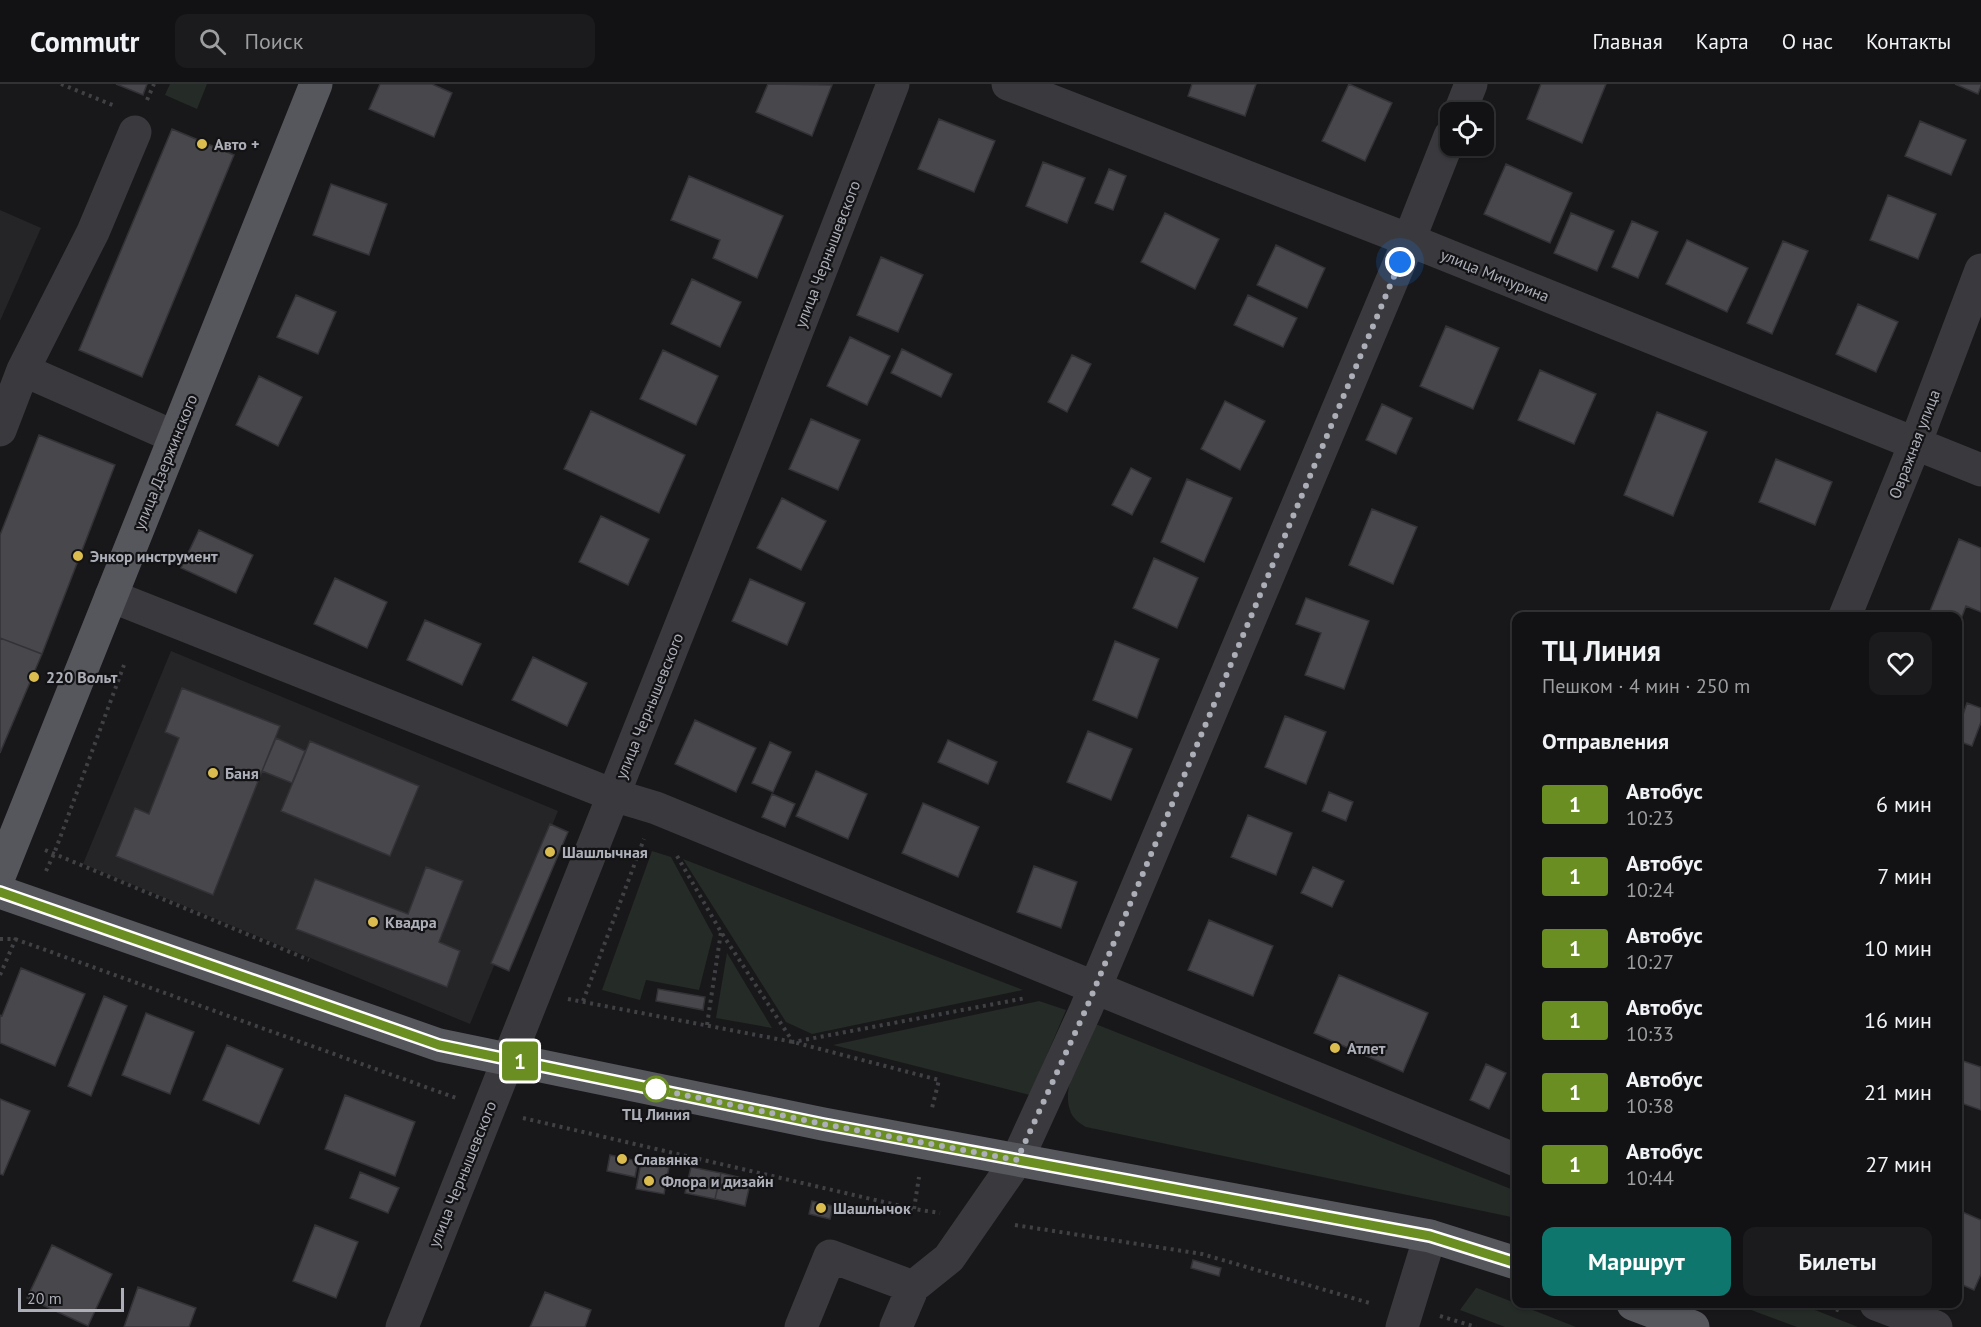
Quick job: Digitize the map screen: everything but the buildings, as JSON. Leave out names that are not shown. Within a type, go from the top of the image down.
[{"type":"main road","name":"улица Дзержинского","points":[[0,874],[316,84]]},
{"type":"main road","points":[[0,892],[439,1045],[823,1124],[1430,1236],[1512,1262]]},
{"type":"main road","points":[[1643,1308],[1693,1327]]},
{"type":"street","name":"улица Чернышевского","points":[[402,1327],[757,435],[893,84]]},
{"type":"street","name":"улица Мичурина","points":[[1008,84],[1409,240],[1981,470]]},
{"type":"street","points":[[1464,102],[1471,84]]},
{"type":"street","points":[[0,430],[23,370],[93,232],[128,120]]},
{"type":"street","points":[[896,1327],[913,1287],[949,1258],[1017,1160],[1095,989],[1442,156]]},
{"type":"street","name":"Овражная улица","points":[[1847,612],[1915,444],[1981,270]]},
{"type":"street","points":[[23,370],[175,437]]},
{"type":"street","points":[[111,596],[613,795],[656,808],[1512,1158]]},
{"type":"street","points":[[1402,1327],[1430,1236]]},
{"type":"street","points":[[801,1327],[830,1256],[913,1287]]},
{"type":"street","points":[[1886,1308],[1936,1327]]},
{"type":"path","points":[[62,84],[128,120]]},
{"type":"path","points":[[0,975],[54,854],[124,665]]},
{"type":"path","points":[[583,1001],[656,808]]},
{"type":"path","points":[[14,838],[320,964]]},
{"type":"path","points":[[676,854],[721,932],[793,1042]]},
{"type":"path","points":[[707,1025],[721,932]]},
{"type":"path","points":[[0,939],[15,939],[488,1109]]},
{"type":"path","points":[[534,992],[793,1042],[939,1080],[924,1143],[914,1209]]},
{"type":"path","points":[[793,1042],[1037,996]]},
{"type":"shaded area","points":[[170,84],[207,84],[197,109],[165,95]]},
{"type":"shaded area","points":[[0,210],[41,228],[0,321]]},
{"type":"shaded area","points":[[171,651],[558,811],[470,1024],[83,864]]},
{"type":"shaded area","points":[[652,851],[671,857],[713,935],[699,990],[646,980],[640,1000],[602,990]]},
{"type":"shaded area","points":[[683,859],[1023,990],[812,1034],[786,1022]]},
{"type":"shaded area","points":[[727,953],[772,1028],[716,1018]]},
{"type":"shaded area","points":[[1039,1001],[1066,1010],[1030,1095],[833,1045]]},
{"type":"shaded area","points":[[1093,1023],[1512,1189],[1512,1217],[1086,1127],[1071,1113],[1068,1100],[1075,1066]]},
{"type":"shaded area","points":[[1476,1288],[1512,1302],[1512,1308],[1527,1308],[1576,1327],[1505,1327],[1460,1310]]},
{"type":"shaded area","points":[[1746,1308],[1810,1308],[1858,1327],[1797,1327]]},
{"type":"bus line","name":"1","points":[[0,892],[439,1045],[823,1124],[1430,1236],[1512,1262]]},
{"type":"place","name":"Авто +","points":[[202,144]]},
{"type":"place","name":"Энкор инструмент","points":[[78,556]]},
{"type":"place","name":"220 Вольт","points":[[34,677]]},
{"type":"place","name":"Баня","points":[[213,773]]},
{"type":"place","name":"Шашлычная","points":[[550,852]]},
{"type":"place","name":"Квадра","points":[[373,922]]},
{"type":"place","name":"Атлет","points":[[1335,1048]]},
{"type":"place","name":"ТЦ Линия","points":[[656,1089]]},
{"type":"place","name":"Славянка","points":[[622,1159]]},
{"type":"place","name":"Флора и дизайн","points":[[649,1181]]},
{"type":"place","name":"Шашлычок","points":[[821,1208]]},
{"type":"route","points":[[656,1089],[823,1124],[1017,1160],[1086,1009],[1400,262]]}]
